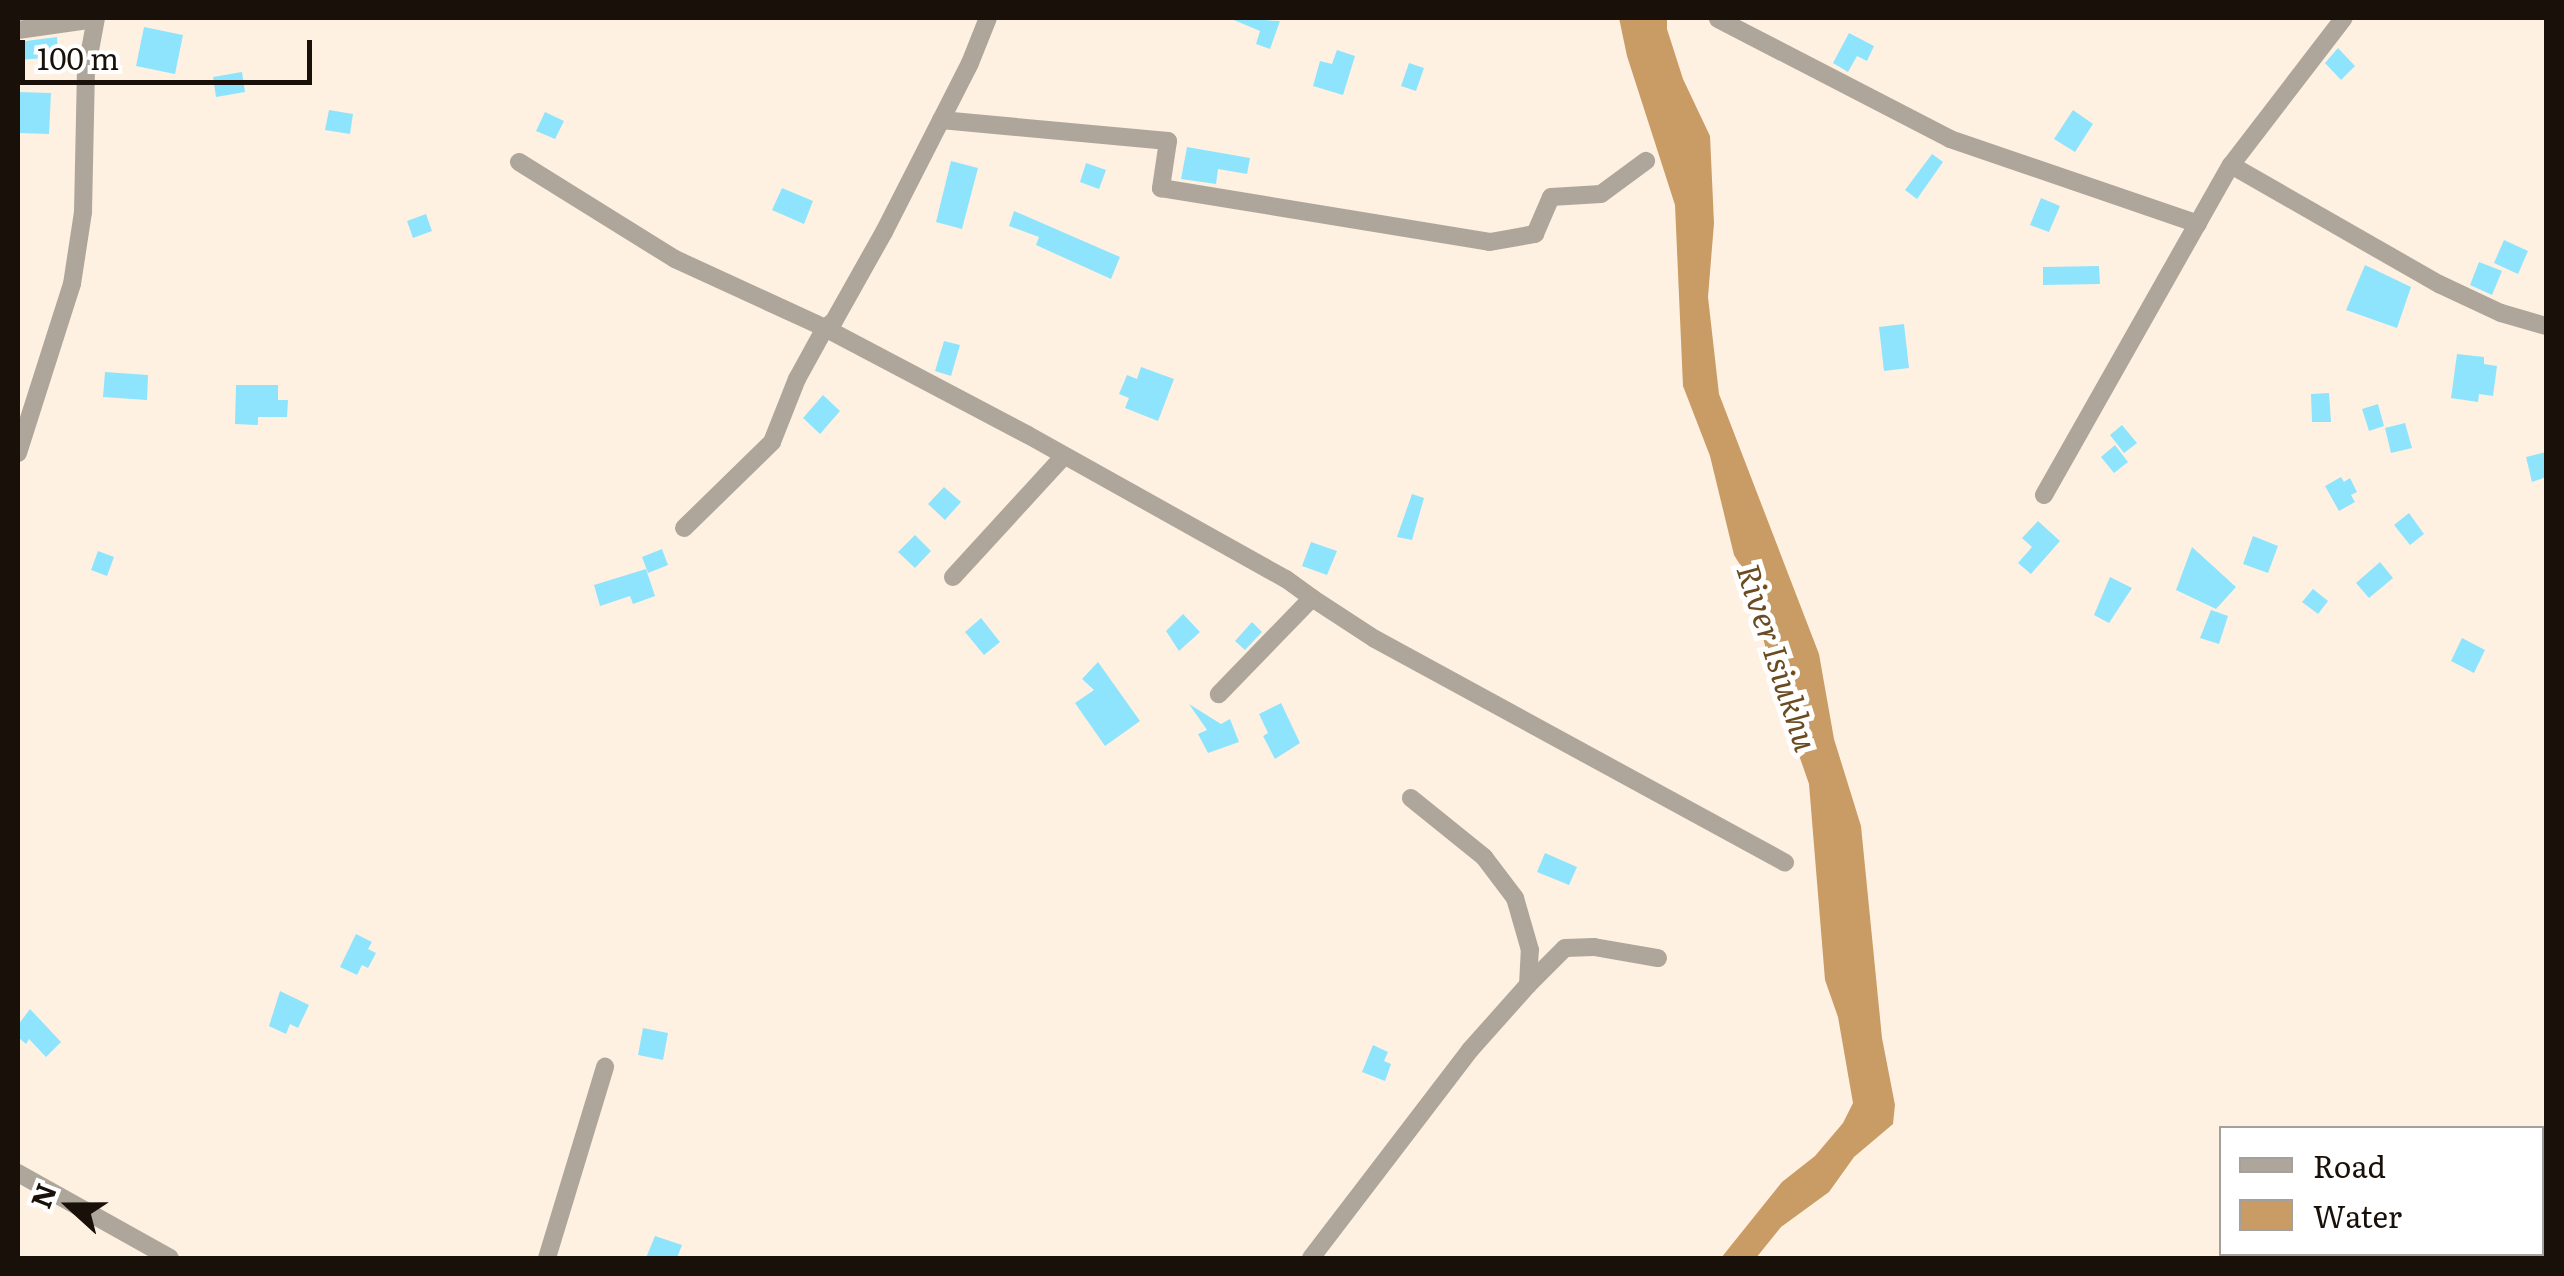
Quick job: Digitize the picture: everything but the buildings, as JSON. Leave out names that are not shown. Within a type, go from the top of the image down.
[{"type":"street","points":[[18,30],[95,18],[86,72],[83,212],[72,284],[18,454]]},
{"type":"street","points":[[684,528],[772,442],[797,379],[825,328],[834,322],[941,120],[988,18]]},
{"type":"street","points":[[1718,18],[1950,138],[2198,224]]},
{"type":"street","points":[[2044,495],[2231,165],[2344,18]]},
{"type":"street","points":[[941,120],[1168,141],[1161,188],[1490,242],[1535,234],[1551,196],[1601,194],[1646,161]]},
{"type":"street","points":[[519,162],[674,259],[825,328],[1064,456],[1286,579],[1376,638],[1785,863]]},
{"type":"street","points":[[2231,165],[2440,284],[2501,312],[2546,326]]},
{"type":"street","points":[[954,576],[1064,456]]},
{"type":"street","points":[[1220,694],[1312,598]]},
{"type":"street","points":[[1411,798],[1484,857],[1515,898],[1530,950],[1528,985]]},
{"type":"street","points":[[1311,1258],[1470,1050],[1565,948],[1594,946],[1658,958]]},
{"type":"street","points":[[547,1258],[605,1067]]},
{"type":"street","points":[[18,1172],[170,1258]]},
{"type":"water","name":"River Isiukhu","points":[[1619,18],[1667,18],[1683,79],[1710,136],[1714,223],[1708,297],[1719,394],[1819,654],[1834,739],[1861,826],[1882,1038],[1895,1105],[1893,1124],[1854,1157],[1829,1192],[1781,1227],[1756,1258],[1721,1258],[1782,1182],[1815,1156],[1843,1123],[1853,1103],[1838,1017],[1825,980],[1809,784],[1774,683],[1749,579],[1734,555],[1710,456],[1683,386],[1675,205],[1627,56]]}]
